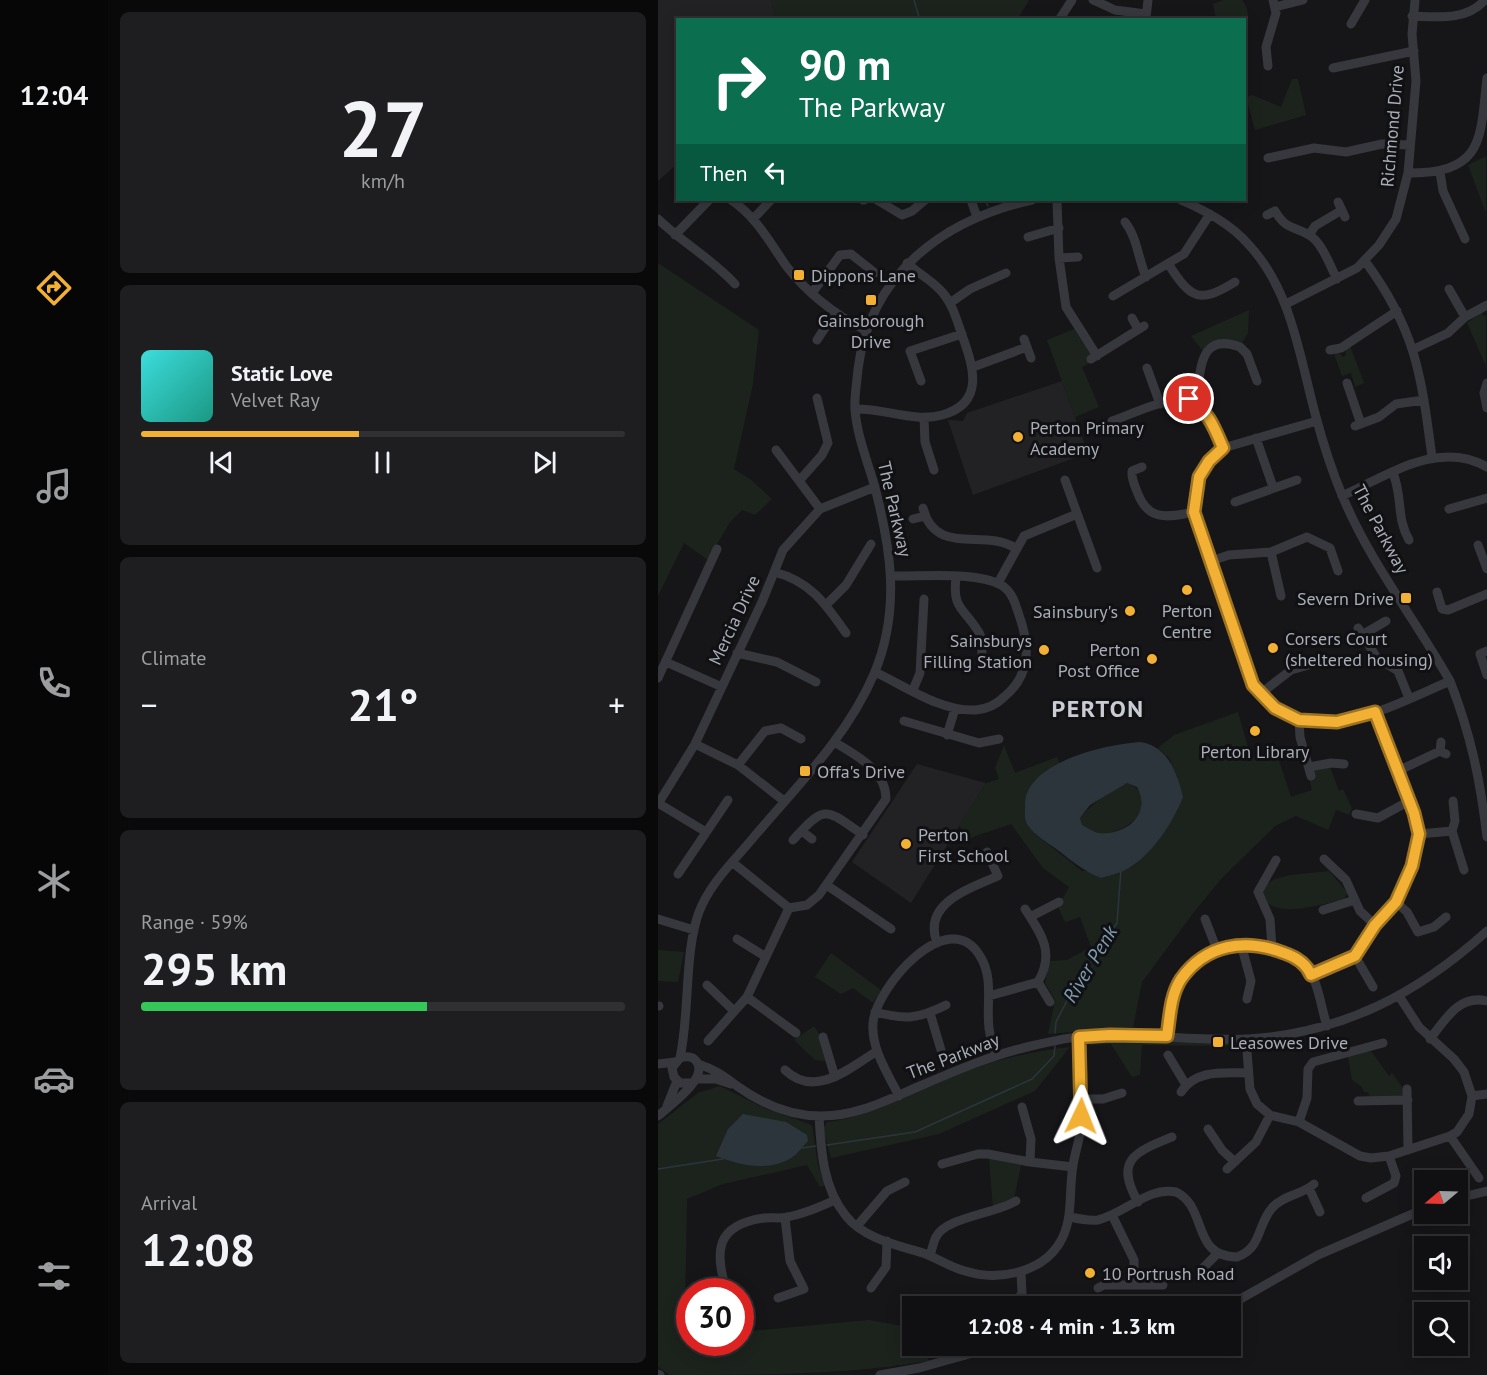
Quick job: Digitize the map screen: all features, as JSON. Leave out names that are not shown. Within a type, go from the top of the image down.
[{"type":"street","points":[[1060,18],[1072,0]]},
{"type":"street","points":[[1093,0],[1115,10],[1146,17],[1148,0]]},
{"type":"street","points":[[1268,66],[1266,47],[1274,22],[1274,4],[1303,0]]},
{"type":"street","points":[[1356,21],[1365,0]]},
{"type":"street","name":"Richmond Drive","points":[[1286,304],[1337,279],[1365,261],[1390,231],[1401,205],[1408,173],[1416,81],[1412,16],[1415,0]]},
{"type":"street","points":[[1412,16],[1456,16],[1477,8],[1485,0]]},
{"type":"street","points":[[1332,68],[1414,51]]},
{"type":"street","points":[[1408,173],[1440,172],[1457,164],[1472,152],[1480,135],[1485,109],[1486,78]]},
{"type":"street","points":[[1274,160],[1314,147],[1346,152],[1382,144],[1410,145]]},
{"type":"street","points":[[1440,172],[1444,191],[1465,239]]},
{"type":"street","points":[[675,235],[708,201]]},
{"type":"street","points":[[732,201],[753,219],[790,270],[812,293],[834,314],[865,330]]},
{"type":"street","points":[[753,219],[770,201]]},
{"type":"street","points":[[879,201],[902,215],[912,211],[924,201]]},
{"type":"street","points":[[971,201],[977,217]]},
{"type":"street","name":"The Parkway","points":[[677,1060],[684,1036],[694,930],[708,893],[834,742],[856,710],[875,672],[888,620],[892,576],[886,531],[855,409],[861,347],[865,330],[890,282],[907,263],[938,238],[977,217],[1029,201]]},
{"type":"street","points":[[1057,201],[1062,289],[1070,315],[1094,357],[1141,327],[1132,318]]},
{"type":"street","name":"The Parkway","points":[[1183,201],[1210,214],[1234,231],[1255,251],[1286,304],[1317,421],[1342,496],[1394,589],[1450,681],[1482,768],[1486,837]]},
{"type":"street","points":[[1309,235],[1315,226],[1342,210]]},
{"type":"street","points":[[1267,215],[1275,211],[1289,228],[1309,235],[1317,243],[1337,279]]},
{"type":"street","points":[[1113,296],[1169,265],[1191,248],[1210,214]]},
{"type":"street","points":[[659,221],[733,279]]},
{"type":"street","points":[[1124,222],[1132,231],[1138,259],[1146,277]]},
{"type":"street","points":[[1028,237],[1059,228]]},
{"type":"street","points":[[812,293],[840,255],[851,254],[869,272]]},
{"type":"street","points":[[1059,258],[1078,257]]},
{"type":"street","points":[[1365,261],[1397,311],[1414,349],[1432,457]]},
{"type":"street","points":[[855,409],[884,410],[924,418],[945,414],[961,406],[970,394],[973,367],[950,303],[931,280],[907,263]]},
{"type":"street","points":[[1169,265],[1184,288],[1201,297],[1212,295],[1235,282]]},
{"type":"street","points":[[950,303],[970,289],[1006,273]]},
{"type":"street","points":[[1448,289],[1465,317]]},
{"type":"street","points":[[1414,349],[1448,333],[1465,317],[1486,305]]},
{"type":"street","points":[[1330,351],[1342,352],[1397,311]]},
{"type":"street","points":[[817,340],[834,314]]},
{"type":"street","points":[[921,381],[910,351],[962,334]]},
{"type":"street","points":[[973,367],[1026,343],[1031,358]]},
{"type":"street","points":[[1195,402],[1201,361],[1212,347],[1227,344],[1240,346],[1247,354],[1258,376]]},
{"type":"street","points":[[1150,372],[1160,404]]},
{"type":"street","points":[[1347,383],[1358,425],[1379,417],[1396,404],[1424,400]]},
{"type":"street","points":[[1486,383],[1484,393],[1486,408]]},
{"type":"street","points":[[799,481],[822,455],[828,443],[817,398]]},
{"type":"street","points":[[1112,422],[1180,398],[1195,402],[1209,417],[1223,448]]},
{"type":"street","points":[[924,418],[922,429],[934,470]]},
{"type":"street","points":[[1317,421],[1223,448],[1209,461],[1199,477],[1194,512],[1249,674],[1260,694],[1275,708],[1299,720],[1337,722],[1375,712],[1450,681]]},
{"type":"street","points":[[1256,438],[1273,487]]},
{"type":"street","points":[[776,450],[820,509]]},
{"type":"street","points":[[1342,496],[1432,457],[1458,456],[1486,465]]},
{"type":"street","points":[[1142,467],[1132,471],[1132,477],[1141,502],[1147,510],[1162,517],[1194,512]]},
{"type":"street","points":[[1393,473],[1400,491],[1399,531],[1409,540]]},
{"type":"street","points":[[1235,502],[1297,480]]},
{"type":"street","points":[[1065,486],[1077,514],[1093,565]]},
{"type":"street","name":"Mercia Drive","points":[[658,804],[695,744],[783,550],[820,509],[875,487]]},
{"type":"street","points":[[1449,509],[1486,498]]},
{"type":"street","points":[[1461,507],[1461,519]]},
{"type":"street","points":[[913,519],[924,512],[931,527],[951,538],[1000,541],[1015,548]]},
{"type":"street","points":[[998,583],[1015,548],[1029,532],[1077,514]]},
{"type":"street","points":[[1211,561],[1229,555],[1271,552],[1307,537],[1330,548],[1338,571]]},
{"type":"street","points":[[826,605],[846,585],[866,547]]},
{"type":"street","points":[[1476,548],[1486,569]]},
{"type":"street","points":[[1271,552],[1281,596]]},
{"type":"street","points":[[658,678],[717,555]]},
{"type":"street","points":[[774,572],[798,579],[826,605],[847,633]]},
{"type":"street","points":[[875,672],[955,709],[976,710],[998,702],[1021,680],[1025,669],[1026,643],[1021,619],[1011,594],[998,583],[988,579],[892,576]]},
{"type":"street","points":[[956,578],[954,591],[957,605],[981,637],[982,663]]},
{"type":"street","points":[[1437,591],[1442,609],[1448,610],[1486,594]]},
{"type":"street","points":[[913,690],[919,673],[924,599]]},
{"type":"street","points":[[1385,624],[1360,631],[1377,658],[1398,671],[1409,698]]},
{"type":"street","points":[[1486,651],[1480,654],[1486,675]]},
{"type":"street","points":[[737,652],[777,662],[816,682]]},
{"type":"street","points":[[666,662],[721,687]]},
{"type":"street","points":[[1260,694],[1291,670],[1321,664]]},
{"type":"street","points":[[947,735],[955,709]]},
{"type":"street","points":[[1311,975],[1355,956],[1375,925],[1396,902],[1412,866],[1419,834],[1411,800],[1375,712]]},
{"type":"street","points":[[1299,720],[1300,737],[1310,772],[1331,763],[1344,764]]},
{"type":"street","points":[[907,725],[979,743],[997,743]]},
{"type":"street","points":[[739,765],[769,729],[781,728],[800,739]]},
{"type":"street","points":[[789,908],[811,903],[828,886],[883,807],[886,790],[884,782],[874,771],[834,742]]},
{"type":"street","points":[[695,744],[739,765],[784,801]]},
{"type":"street","points":[[1400,770],[1442,749]]},
{"type":"street","points":[[678,874],[728,800]]},
{"type":"street","points":[[1356,814],[1378,818],[1411,800]]},
{"type":"street","points":[[1453,801],[1455,822],[1452,831],[1464,870]]},
{"type":"street","points":[[658,804],[706,832]]},
{"type":"street","points":[[793,840],[814,817],[827,812],[863,836]]},
{"type":"street","points":[[802,831],[812,839]]},
{"type":"street","points":[[1419,834],[1452,831]]},
{"type":"street","points":[[937,943],[933,924],[939,910],[946,902],[998,876],[987,852]]},
{"type":"street","points":[[1324,859],[1346,880],[1360,911],[1375,925]]},
{"type":"street","points":[[1272,948],[1270,919],[1258,892],[1276,860]]},
{"type":"street","points":[[732,862],[789,908]]},
{"type":"street","points":[[828,886],[891,929]]},
{"type":"street","points":[[1324,910],[1355,900]]},
{"type":"street","points":[[989,996],[1038,982],[1046,969],[1048,956],[1028,913],[1058,902]]},
{"type":"street","points":[[1396,902],[1407,912],[1418,932],[1434,927],[1446,917]]},
{"type":"street","points":[[708,1041],[747,997],[789,908]]},
{"type":"street","points":[[658,919],[694,930]]},
{"type":"street","points":[[1205,919],[1217,950]]},
{"type":"street","name":"The Parkway","points":[[698,1064],[713,1069],[736,1086],[776,1108],[819,1116],[856,1112],[996,1055],[1079,1037],[1110,1035],[1246,1039],[1294,1034],[1327,1026],[1399,996],[1434,976],[1486,931]]},
{"type":"street","points":[[737,939],[766,957]]},
{"type":"street","points":[[899,1096],[877,1051],[873,1032],[875,1012],[882,996],[897,975],[913,959],[937,943],[953,939],[973,947],[985,966],[989,996],[988,1026],[996,1055]]},
{"type":"street","points":[[1241,944],[1251,981],[1247,999]]},
{"type":"street","points":[[1167,1036],[1174,992],[1193,966],[1217,950],[1241,944],[1272,948],[1300,961],[1311,975],[1327,1026]]},
{"type":"street","points":[[1355,956],[1373,987]]},
{"type":"street","points":[[1038,982],[1050,1002]]},
{"type":"street","points":[[707,985],[734,1011]]},
{"type":"street","points":[[1430,1039],[1463,1002],[1486,1001],[1486,989]]},
{"type":"street","points":[[1246,1039],[1248,1073],[1253,1097],[1270,1114],[1299,1122],[1360,1156],[1370,1158],[1389,1156],[1450,1136],[1467,1119],[1472,1096],[1464,1072],[1454,1059],[1419,1027],[1399,996]]},
{"type":"street","points":[[747,997],[794,1028]]},
{"type":"street","points":[[875,1012],[904,1019],[930,1013],[946,1005]]},
{"type":"street","points":[[930,1013],[941,1050]]},
{"type":"street","name":"The Parkway","points":[[684,1036],[690,1058]]},
{"type":"street","points":[[823,1036],[835,1077]]},
{"type":"street","points":[[819,1116],[822,1161],[835,1200],[848,1219],[857,1226],[887,1242],[930,1255],[973,1273],[991,1275],[1021,1272],[1055,1249],[1070,1218],[1073,1167],[1080,1134],[1083,1099],[1079,1037]]},
{"type":"street","points":[[1299,1122],[1307,1098],[1308,1069],[1313,1062],[1377,1047]]},
{"type":"street","points":[[785,1070],[799,1080],[827,1081],[877,1051]]},
{"type":"street","points":[[1168,1055],[1183,1088],[1202,1074],[1248,1073]]},
{"type":"street","points":[[658,1066],[690,1058],[698,1064],[694,1081],[682,1096],[661,1113]]},
{"type":"street","points":[[661,1113],[672,1099],[677,1060]]},
{"type":"street","points":[[658,1066],[684,1084],[694,1081]]},
{"type":"street","name":"The Parkway","points":[[694,1081],[716,1079],[736,1086]]},
{"type":"street","points":[[1083,1099],[1103,1099],[1122,1093]]},
{"type":"street","points":[[1363,1098],[1408,1094],[1408,1150]]},
{"type":"street","points":[[1472,1096],[1486,1094]]},
{"type":"street","points":[[1022,1107],[1031,1139],[1030,1162]]},
{"type":"street","points":[[1208,1134],[1231,1165],[1256,1142],[1270,1114]]},
{"type":"street","points":[[1450,1136],[1474,1175]]},
{"type":"street","points":[[1138,1202],[1128,1179],[1129,1163],[1139,1151],[1165,1137]]},
{"type":"street","points":[[946,1165],[978,1154],[988,1154],[1073,1167]]},
{"type":"street","points":[[1366,1198],[1394,1183],[1396,1176],[1389,1156]]},
{"type":"street","points":[[857,1226],[887,1191],[905,1182]]},
{"type":"street","points":[[1070,1218],[1096,1220],[1166,1190],[1182,1194],[1192,1206],[1204,1239],[1219,1253],[1237,1257],[1247,1252],[1260,1237],[1272,1208],[1283,1198],[1311,1186],[1320,1212]]},
{"type":"street","points":[[1468,1196],[1486,1191]]},
{"type":"street","points":[[723,1278],[719,1261],[720,1244],[738,1227],[755,1221],[785,1218],[835,1200]]},
{"type":"street","points":[[930,1255],[936,1236],[943,1228],[1003,1210],[1016,1201]]},
{"type":"street","points":[[1241,1299],[1318,1255],[1414,1213]]},
{"type":"street","points":[[1112,1215],[1134,1260],[1134,1284]]},
{"type":"street","points":[[778,1298],[804,1289],[790,1261],[785,1218]]},
{"type":"street","points":[[877,1286],[886,1267],[887,1242]]},
{"type":"street","points":[[1201,1270],[1219,1253]]},
{"type":"street","points":[[1020,1296],[1022,1294],[1021,1272]]},
{"type":"street","points":[[1098,1288],[1104,1285],[1163,1285]]},
{"type":"street","points":[[880,1375],[919,1368],[962,1356]]},
{"type":"shaded area","points":[[658,0],[771,0],[776,18],[676,18],[676,165],[658,181]]},
{"type":"shaded area","points":[[771,0],[1029,0],[1018,18],[776,18]]},
{"type":"shaded area","points":[[1224,0],[1242,0],[1248,16],[1246,28],[1246,18],[1216,18],[1213,4]]},
{"type":"shaded area","points":[[1292,79],[1298,79],[1306,115],[1255,130],[1246,97],[1252,95],[1281,107]]},
{"type":"shaded area","points":[[1486,156],[1486,213],[1468,165]]},
{"type":"shaded area","points":[[658,263],[759,330],[753,384],[734,469],[750,479],[772,499],[755,515],[742,510],[730,522],[708,560],[684,543],[658,596]]},
{"type":"shaded area","points":[[1249,310],[1248,333],[1242,343],[1216,341],[1202,350],[1191,336]]},
{"type":"shaded area","points":[[1482,312],[1483,316],[1486,315],[1486,366],[1467,323]]},
{"type":"shaded area","points":[[1074,329],[1091,355],[1092,362],[1082,367],[1099,407],[1075,417],[1047,340]]},
{"type":"shaded area","points":[[1350,346],[1364,383],[1355,387],[1351,373],[1342,376],[1334,354],[1338,352],[1343,357],[1346,355],[1345,348]]},
{"type":"shaded area","name":"Perton Primary Academy","points":[[1062,381],[1088,453],[973,495],[948,420],[963,421],[967,413]]},
{"type":"shaded area","points":[[1238,712],[1251,758],[1276,751],[1291,797],[1312,790],[1309,778],[1314,778],[1314,770],[1330,767],[1339,791],[1343,789],[1352,808],[1349,815],[1336,810],[1328,830],[1296,816],[1275,826],[1222,878],[1142,982],[1133,1027],[1048,1034],[1055,1000],[1045,983],[1050,961],[1067,960],[1091,947],[1080,917],[1065,922],[1058,907],[1069,887],[1043,868],[1011,824],[970,838],[959,826],[986,783],[999,779],[995,768],[1004,745],[1015,773],[1057,757],[1060,764],[1045,771],[1035,834],[1082,871],[1132,867],[1147,854],[1178,809],[1178,778],[1169,758],[1158,748],[1174,735]]},
{"type":"shaded area","points":[[1141,742],[1158,749],[1165,755],[1178,779],[1183,797],[1169,825],[1148,853],[1129,868],[1101,878],[1079,866],[1034,832],[1026,822],[1025,806],[1028,791],[1038,778],[1052,767],[1089,752]],"holes":[[[1127,783],[1137,787],[1141,797],[1141,806],[1139,814],[1127,827],[1119,831],[1099,833],[1082,825],[1080,818],[1090,805]]]},
{"type":"shaded area","name":"Perton First School","points":[[917,764],[986,783],[911,903],[852,862]]},
{"type":"shaded area","points":[[1127,783],[1138,790],[1143,798],[1143,806],[1139,815],[1132,822],[1122,829],[1099,833],[1082,825],[1080,818],[1089,808]]},
{"type":"shaded area","points":[[1329,871],[1348,893],[1344,899],[1308,907],[1281,909],[1271,905],[1264,898],[1263,886],[1275,879]]},
{"type":"shaded area","points":[[658,950],[684,952],[678,982],[658,981]]},
{"type":"shaded area","points":[[831,953],[881,990],[873,1003],[853,988],[841,994],[815,977]]},
{"type":"shaded area","points":[[814,1026],[819,1034],[826,1061],[815,1060],[794,1040]]},
{"type":"shaded area","points":[[1097,1041],[1236,1043],[1239,1046],[1142,1045],[1140,1075],[1132,1077],[1111,1044],[1089,1045]]},
{"type":"shaded area","points":[[1070,1047],[1035,1091],[939,1134],[831,1158],[823,1129],[827,1122],[846,1119],[881,1108],[948,1078],[991,1063],[1030,1053]]},
{"type":"shaded area","points":[[1371,1051],[1389,1076],[1392,1073],[1405,1091],[1403,1096],[1370,1098],[1368,1092],[1364,1092],[1362,1087],[1352,1080],[1348,1056]]},
{"type":"shaded area","points":[[720,1086],[764,1108],[812,1125],[818,1165],[825,1185],[820,1187],[807,1165],[723,1184],[687,1199],[686,1278],[676,1278],[676,1356],[754,1356],[754,1331],[869,1320],[902,1326],[902,1356],[927,1356],[929,1361],[832,1372],[767,1374],[670,1375],[658,1367],[658,1124],[698,1093]]},
{"type":"shaded area","points":[[743,1114],[786,1122],[807,1135],[808,1141],[793,1157],[773,1165],[754,1166],[716,1156],[728,1129]]},
{"type":"shaded area","points":[[989,1158],[1021,1165],[1014,1199],[993,1209]]},
{"type":"waterway","name":"River Penk","points":[[914,0],[919,18]]},
{"type":"waterway","name":"River Penk","points":[[986,201],[988,206]]},
{"type":"waterway","name":"River Penk","points":[[1055,1033],[1056,1022],[1075,985],[1117,923],[1121,869]]},
{"type":"waterway","name":"River Penk","points":[[827,1145],[915,1132],[1032,1079],[1054,1056],[1055,1046]]},
{"type":"waterway","name":"River Penk","points":[[802,1148],[816,1146]]},
{"type":"waterway","name":"River Penk","points":[[658,1169],[723,1159]]},
{"type":"place","name":"Dippons Lane","points":[[799,275]]},
{"type":"place","name":"Gainsborough Drive","points":[[871,300]]},
{"type":"place","name":"Perton Primary Academy","points":[[1018,437]]},
{"type":"place","name":"Perton Centre","points":[[1187,590]]},
{"type":"place","name":"Severn Drive","points":[[1406,598]]},
{"type":"place","name":"Sainsbury's","points":[[1130,611]]},
{"type":"place","name":"Corsers Court (sheltered housing)","points":[[1273,648]]},
{"type":"place","name":"Sainsburys Filling Station","points":[[1044,650]]},
{"type":"place","name":"Perton Post Office","points":[[1152,659]]},
{"type":"place","name":"Perton Library","points":[[1255,731]]},
{"type":"place","name":"Offa's Drive","points":[[805,771]]},
{"type":"place","name":"Perton First School","points":[[906,844]]},
{"type":"place","name":"Leasowes Drive","points":[[1218,1042]]},
{"type":"place","name":"10 Portrush Road","points":[[1090,1273]]},
{"type":"district","name":"PERTON","points":[[1098,708]]},
{"type":"route","points":[[1081,1116],[1083,1099],[1079,1037],[1167,1036],[1174,992],[1182,979],[1202,959],[1225,946],[1247,944],[1272,948],[1300,961],[1311,975],[1345,962],[1355,956],[1375,925],[1396,902],[1412,866],[1418,843],[1419,834],[1411,800],[1375,712],[1337,722],[1314,723],[1299,720],[1275,708],[1253,685],[1194,512],[1196,485],[1203,468],[1223,448],[1209,417],[1201,406],[1189,399]]}]
